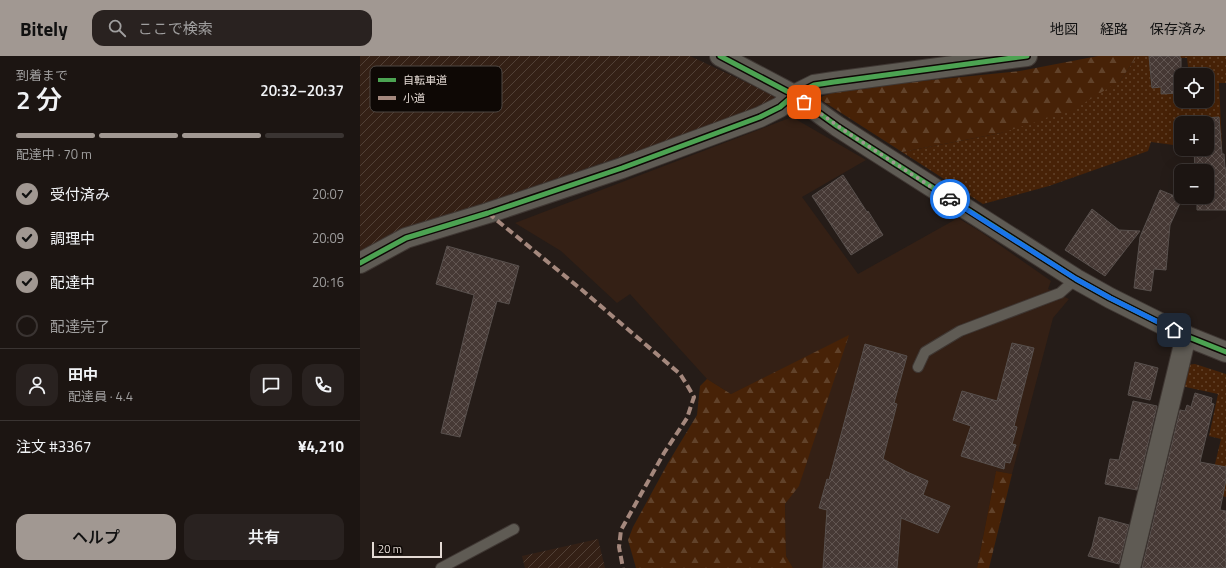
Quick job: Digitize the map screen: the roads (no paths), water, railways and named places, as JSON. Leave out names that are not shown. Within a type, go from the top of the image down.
[{"type":"street","points":[[720,56],[794,95],[837,126],[1076,279],[1110,298],[1186,336],[1226,352]]},
{"type":"street","points":[[360,263],[406,238],[488,213],[622,168],[760,117],[780,107],[794,95],[814,85],[1027,56]]},
{"type":"street","points":[[1130,568],[1186,336]]},
{"type":"lane","points":[[918,367],[925,352],[960,331],[1060,293],[1076,279]]},
{"type":"lane","points":[[441,568],[514,530]]}]
